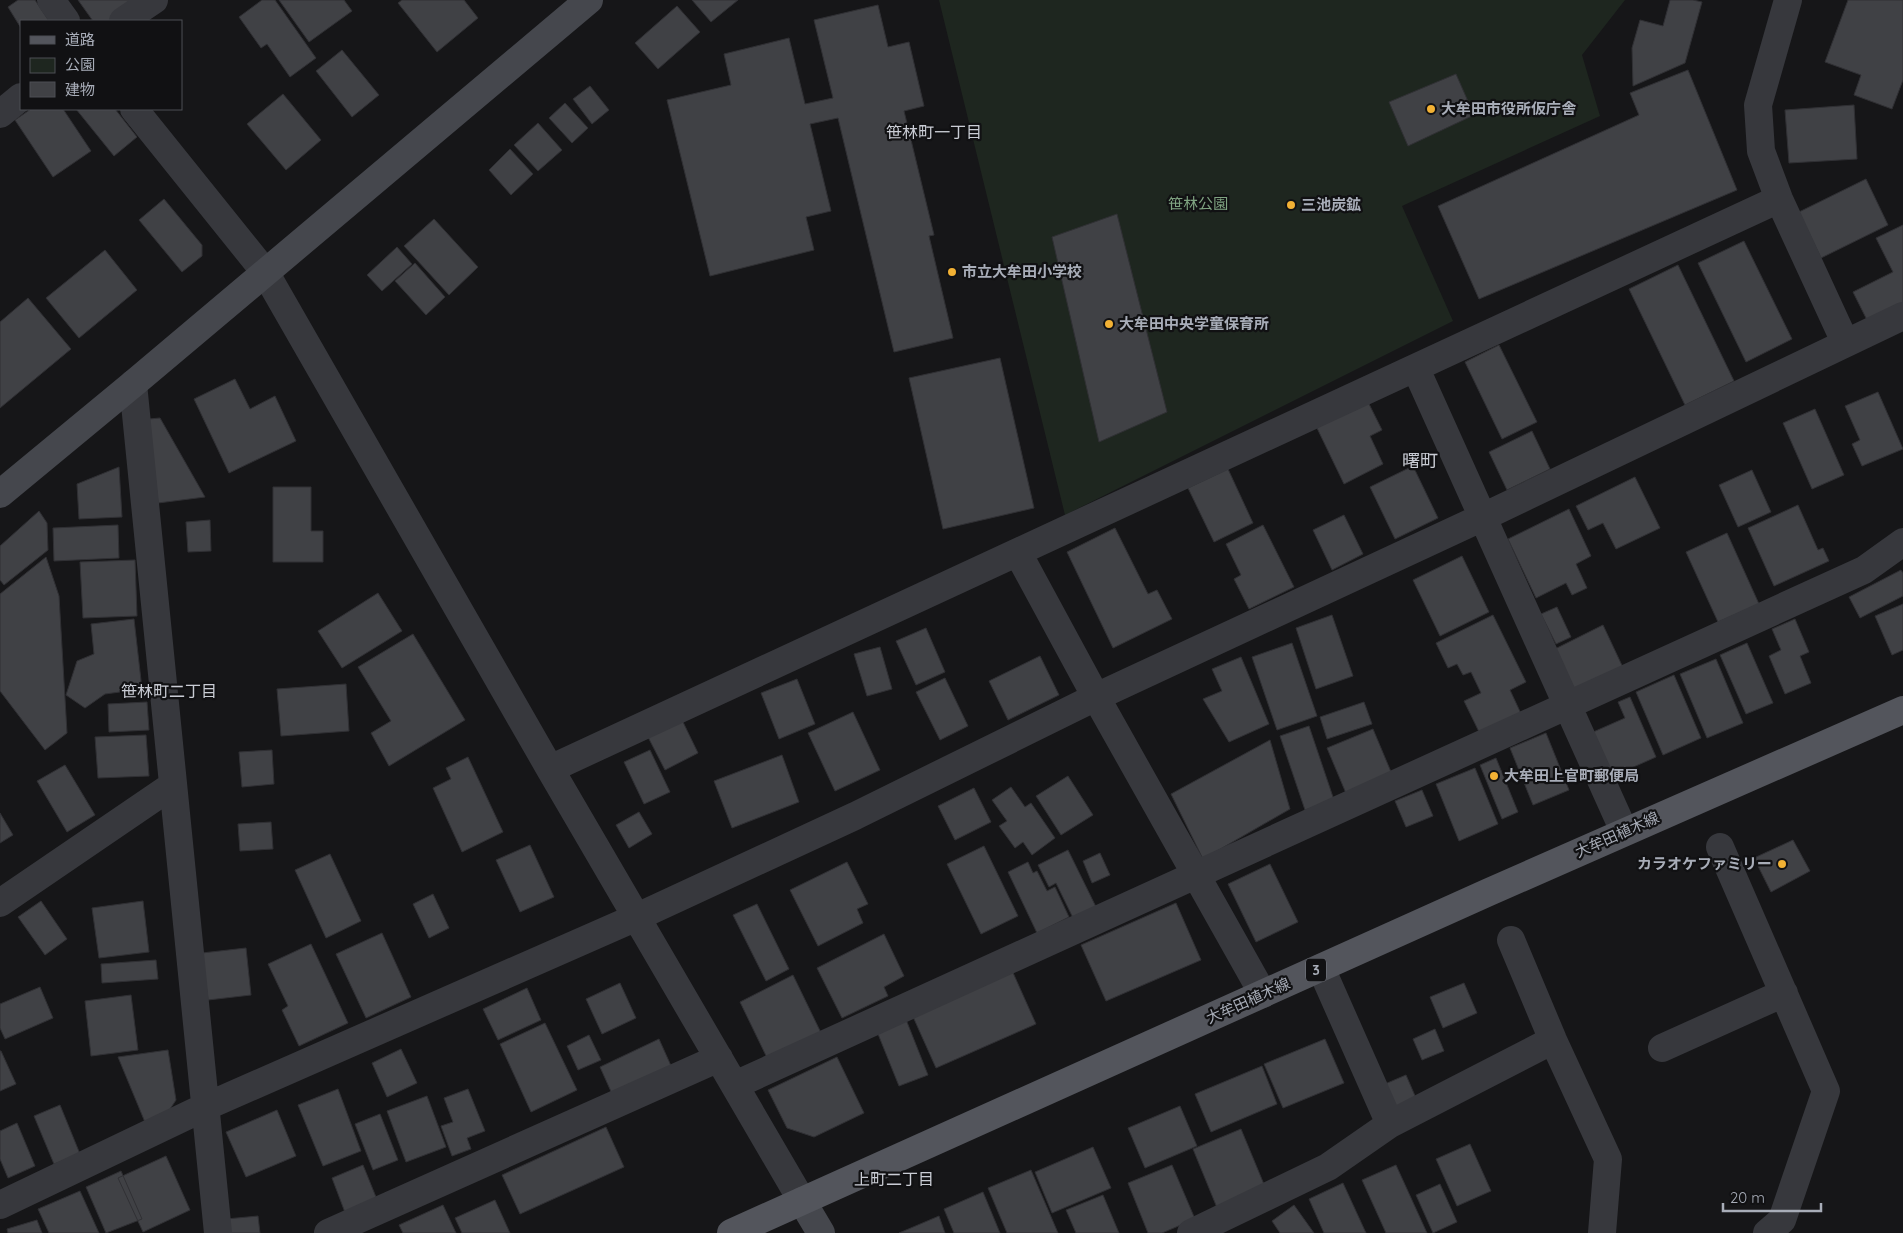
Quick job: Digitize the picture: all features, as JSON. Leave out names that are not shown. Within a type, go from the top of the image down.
[{"type":"main road","name":"大牟田植木線","points":[[731,1233],[1624,832],[1903,710]]},
{"type":"street","points":[[51,0],[65,20]]},
{"type":"street","points":[[124,20],[154,0]]},
{"type":"street","points":[[0,494],[589,0]]},
{"type":"street","points":[[1788,0],[1758,105],[1761,151],[1779,199],[1845,342]]},
{"type":"street","points":[[0,114],[20,99]]},
{"type":"street","points":[[135,110],[265,272],[550,769],[821,1233]]},
{"type":"street","points":[[550,769],[1779,199]]},
{"type":"street","points":[[0,1205],[205,1107],[637,917],[855,816],[1096,697],[1483,516],[1903,316]]},
{"type":"street","points":[[1416,369],[1624,832]]},
{"type":"street","points":[[133,384],[218,1233]]},
{"type":"street","points":[[735,1085],[1864,570],[1903,542]]},
{"type":"street","points":[[1018,553],[1096,697],[1263,994]]},
{"type":"street","points":[[0,902],[173,785]]},
{"type":"street","points":[[1720,847],[1826,1091],[1782,1220],[1767,1233]]},
{"type":"street","points":[[1511,940],[1553,1040],[1608,1159],[1602,1233]]},
{"type":"street","points":[[1321,968],[1390,1124]]},
{"type":"street","points":[[1662,1048],[1784,993]]},
{"type":"street","points":[[1191,1233],[1328,1168],[1390,1124],[1553,1040]]},
{"type":"street","points":[[328,1233],[719,1058]]},
{"type":"green space","name":"笹林公園","points":[[939,0],[1625,0],[1582,55],[1600,116],[1402,206],[1453,321],[1065,515]]},
{"type":"building","points":[[18,0],[35,0],[48,20],[20,20],[20,26],[8,7]]},
{"type":"building","points":[[78,0],[142,0],[113,20],[92,20]]},
{"type":"building","points":[[262,0],[275,0],[316,58],[290,77],[267,44],[261,48],[239,17]]},
{"type":"building","points":[[279,0],[344,0],[352,11],[309,42]]},
{"type":"building","points":[[402,0],[464,0],[478,18],[437,52],[398,3]]},
{"type":"building","points":[[692,0],[738,0],[711,22]]},
{"type":"building","points":[[1670,0],[1702,2],[1685,63],[1633,86],[1632,48],[1640,20],[1663,26]]},
{"type":"building","points":[[1848,0],[1903,0],[1903,80],[1892,109],[1854,95],[1861,75],[1825,62]]},
{"type":"building","points":[[878,5],[888,47],[909,42],[924,106],[904,111],[934,235],[929,236],[953,338],[894,352],[838,118],[810,124],[831,211],[806,217],[814,250],[710,276],[667,100],[731,85],[724,54],[789,38],[805,104],[833,98],[814,20]]},
{"type":"building","points":[[677,6],[700,32],[658,69],[635,43]]},
{"type":"building","points":[[342,50],[379,95],[352,117],[316,71]]},
{"type":"building","points":[[1688,70],[1737,190],[1479,299],[1438,206],[1639,115],[1630,93]]},
{"type":"building","name":"大牟田市役所仮庁舎","points":[[1456,74],[1474,115],[1408,146],[1389,102]]},
{"type":"building","points":[[590,86],[609,110],[592,124],[573,99]]},
{"type":"building","points":[[283,94],[321,140],[286,170],[247,124]]},
{"type":"building","points":[[565,103],[588,128],[572,143],[549,118]]},
{"type":"building","points":[[1854,105],[1857,159],[1789,163],[1785,110]]},
{"type":"building","points":[[30,110],[64,110],[91,151],[53,177],[15,120]]},
{"type":"building","points":[[77,110],[116,110],[137,137],[114,156]]},
{"type":"building","points":[[538,123],[562,150],[538,171],[514,145]]},
{"type":"building","points":[[510,149],[533,174],[511,195],[489,170]]},
{"type":"building","points":[[1866,179],[1888,225],[1821,258],[1799,212]]},
{"type":"building","points":[[164,199],[202,245],[202,256],[182,272],[139,220]]},
{"type":"building","name":"大牟田中央学童保育所","points":[[1117,214],[1167,412],[1099,442],[1052,237]]},
{"type":"building","points":[[434,219],[478,267],[449,295],[404,246]]},
{"type":"building","points":[[1903,225],[1903,305],[1868,322],[1853,292],[1893,272],[1876,238]]},
{"type":"building","points":[[1744,241],[1792,339],[1746,362],[1698,263]]},
{"type":"building","points":[[397,247],[412,264],[382,291],[367,275]]},
{"type":"building","points":[[105,250],[137,290],[79,338],[46,298]]},
{"type":"building","points":[[415,263],[445,297],[426,315],[395,281]]},
{"type":"building","points":[[1678,265],[1734,381],[1685,405],[1629,289]]},
{"type":"building","points":[[28,298],[71,349],[0,408],[0,322]]},
{"type":"building","points":[[1499,345],[1537,422],[1502,439],[1465,362]]},
{"type":"building","points":[[1000,358],[1034,508],[943,529],[909,378]]},
{"type":"building","points":[[235,379],[250,409],[275,396],[296,441],[229,473],[194,399]]},
{"type":"building","points":[[1878,392],[1903,449],[1862,466],[1852,444],[1860,440],[1845,406]]},
{"type":"building","points":[[1367,400],[1382,430],[1370,436],[1383,464],[1344,484],[1316,426]]},
{"type":"building","points":[[1815,409],[1844,475],[1812,489],[1783,423]]},
{"type":"building","points":[[160,418],[205,497],[158,503],[149,419]]},
{"type":"building","points":[[1532,431],[1550,469],[1507,490],[1489,452]]},
{"type":"building","points":[[1413,466],[1438,518],[1395,539],[1370,487]]},
{"type":"building","points":[[119,467],[122,517],[79,519],[77,484]]},
{"type":"building","points":[[1228,469],[1253,523],[1214,542],[1188,488]]},
{"type":"building","points":[[1752,470],[1771,512],[1738,527],[1719,485]]},
{"type":"building","points":[[1635,477],[1660,528],[1616,549],[1603,523],[1588,530],[1576,506]]},
{"type":"building","points":[[273,487],[311,487],[311,531],[323,531],[323,562],[273,562]]},
{"type":"building","points":[[1798,505],[1818,550],[1823,548],[1829,561],[1774,586],[1748,528]]},
{"type":"building","points":[[1569,509],[1591,556],[1576,564],[1587,588],[1572,595],[1566,583],[1536,598],[1508,539]]},
{"type":"building","points":[[39,511],[47,523],[48,550],[4,585],[0,580],[0,546]]},
{"type":"building","points":[[1344,515],[1363,554],[1332,570],[1313,530]]},
{"type":"building","points":[[210,520],[211,551],[188,552],[186,522]]},
{"type":"building","points":[[118,525],[119,558],[54,561],[53,528]]},
{"type":"building","points":[[1263,525],[1294,587],[1249,609],[1234,579],[1241,575],[1226,544]]},
{"type":"building","points":[[1115,528],[1148,594],[1157,590],[1172,619],[1113,648],[1067,552]]},
{"type":"building","points":[[1727,533],[1759,604],[1718,622],[1686,552]]},
{"type":"building","points":[[1462,556],[1489,612],[1440,636],[1413,580]]},
{"type":"building","points":[[46,557],[59,596],[67,733],[45,750],[0,691],[0,594]]},
{"type":"building","points":[[135,560],[137,616],[83,618],[80,562]]},
{"type":"building","points":[[1901,570],[1903,573],[1903,596],[1860,618],[1849,597]]},
{"type":"building","points":[[378,593],[402,631],[342,668],[318,631]]},
{"type":"building","points":[[1903,604],[1903,650],[1892,655],[1875,616]]},
{"type":"building","points":[[1557,607],[1571,637],[1556,644],[1541,614]]},
{"type":"building","points":[[1332,615],[1353,676],[1316,689],[1296,628]]},
{"type":"building","points":[[1493,615],[1526,682],[1510,690],[1523,718],[1482,738],[1464,701],[1481,693],[1471,672],[1463,675],[1457,664],[1448,668],[1436,643]]},
{"type":"building","points":[[134,619],[142,689],[105,694],[85,708],[66,695],[77,661],[94,654],[91,624]]},
{"type":"building","points":[[1795,619],[1809,652],[1800,656],[1811,683],[1785,694],[1769,656],[1781,650],[1772,629]]},
{"type":"building","points":[[1603,625],[1626,674],[1574,699],[1551,651]]},
{"type":"building","points":[[926,628],[945,672],[916,685],[896,641]]},
{"type":"building","points":[[413,634],[465,720],[389,766],[371,733],[391,721],[358,667]]},
{"type":"building","points":[[1292,643],[1317,716],[1277,730],[1252,657]]},
{"type":"building","points":[[1747,643],[1773,703],[1746,714],[1720,655]]},
{"type":"building","points":[[880,647],[892,689],[867,696],[854,654]]},
{"type":"building","points":[[1040,656],[1059,695],[1008,720],[989,681]]},
{"type":"building","points":[[1241,657],[1269,724],[1229,742],[1203,699],[1222,691],[1212,669]]},
{"type":"building","points":[[1716,659],[1743,723],[1707,738],[1680,674]]},
{"type":"building","points":[[1674,675],[1701,738],[1663,755],[1636,692]]},
{"type":"building","points":[[945,678],[968,726],[940,740],[916,692]]},
{"type":"building","points":[[797,679],[815,724],[779,739],[761,693]]},
{"type":"building","points":[[346,684],[349,731],[281,736],[277,689]]},
{"type":"building","points":[[1630,697],[1656,757],[1611,777],[1591,733],[1625,718],[1618,702]]},
{"type":"building","points":[[147,702],[149,730],[109,732],[108,704]]},
{"type":"building","points":[[1364,702],[1372,724],[1327,739],[1320,717]]},
{"type":"building","points":[[853,712],[880,770],[835,791],[808,733]]},
{"type":"building","points":[[682,720],[698,753],[665,770],[648,737]]},
{"type":"building","points":[[1309,726],[1334,800],[1305,810],[1280,736]]},
{"type":"building","points":[[1373,729],[1394,779],[1348,798],[1327,748]]},
{"type":"building","points":[[1546,733],[1569,790],[1533,805],[1510,748]]},
{"type":"building","points":[[146,735],[149,776],[98,778],[95,737]]},
{"type":"building","points":[[1270,740],[1290,809],[1203,859],[1171,794]]},
{"type":"building","points":[[272,750],[274,784],[242,787],[239,752]]},
{"type":"building","points":[[650,750],[670,792],[644,804],[624,762]]},
{"type":"building","points":[[782,755],[799,802],[732,828],[714,781]]},
{"type":"building","points":[[468,757],[503,832],[462,852],[433,788],[451,779],[446,768]]},
{"type":"building","points":[[1496,758],[1518,812],[1502,819],[1480,765]]},
{"type":"building","points":[[65,765],[95,815],[67,832],[37,781]]},
{"type":"building","points":[[1475,768],[1498,824],[1459,841],[1436,784]]},
{"type":"building","points":[[1068,776],[1093,815],[1061,835],[1036,796]]},
{"type":"building","points":[[1011,787],[1025,807],[1031,803],[1055,838],[1032,855],[1023,842],[1015,848],[999,826],[1007,821],[992,800]]},
{"type":"building","points":[[974,788],[991,822],[955,840],[938,806]]},
{"type":"building","points":[[1422,790],[1433,816],[1406,827],[1395,801]]},
{"type":"building","points":[[639,812],[652,834],[629,848],[616,825]]},
{"type":"building","points":[[0,813],[13,835],[0,843]]},
{"type":"building","points":[[271,822],[273,849],[240,851],[238,824]]},
{"type":"building","name":"カラオケファミリー","points":[[1793,840],[1810,871],[1771,892],[1754,858]]},
{"type":"building","points":[[530,845],[554,897],[520,912],[496,860]]},
{"type":"building","points":[[984,846],[1018,916],[981,934],[947,864]]},
{"type":"building","points":[[1068,850],[1099,913],[1076,924],[1056,883],[1049,887],[1038,865]]},
{"type":"building","points":[[1100,853],[1110,875],[1092,883],[1083,861]]},
{"type":"building","points":[[330,854],[361,921],[326,938],[295,870]]},
{"type":"building","points":[[847,862],[868,904],[857,909],[863,923],[818,946],[790,890]]},
{"type":"building","points":[[1028,862],[1033,873],[1037,871],[1047,891],[1055,887],[1069,917],[1037,933],[1008,872]]},
{"type":"building","points":[[1270,864],[1298,922],[1256,942],[1228,884]]},
{"type":"building","points":[[433,894],[449,928],[429,938],[413,904]]},
{"type":"building","points":[[41,901],[67,939],[45,955],[18,917]]},
{"type":"building","points":[[143,901],[149,952],[99,958],[92,908]]},
{"type":"building","points":[[1176,903],[1201,960],[1106,1001],[1081,945]]},
{"type":"building","points":[[757,904],[789,969],[766,981],[733,915]]},
{"type":"building","points":[[382,933],[411,997],[366,1018],[336,954]]},
{"type":"building","points":[[884,934],[904,976],[884,987],[888,996],[842,1018],[817,968]]},
{"type":"building","points":[[311,944],[348,1023],[299,1046],[282,1010],[288,1006],[268,964]]},
{"type":"building","points":[[246,948],[251,995],[208,1000],[202,953]]},
{"type":"building","points":[[156,960],[158,979],[102,983],[101,964]]},
{"type":"building","points":[[1010,966],[1036,1024],[936,1068],[910,1010]]},
{"type":"building","points":[[793,975],[824,1039],[771,1066],[740,1002]]},
{"type":"building","points":[[620,983],[636,1018],[602,1034],[586,999]]},
{"type":"building","points":[[1464,983],[1477,1013],[1443,1028],[1430,997]]},
{"type":"building","points":[[40,987],[53,1018],[5,1039],[0,1028],[0,1004]]},
{"type":"building","points":[[527,988],[541,1020],[498,1040],[483,1009]]},
{"type":"building","points":[[131,995],[138,1050],[91,1056],[85,1001]]},
{"type":"building","points":[[905,1017],[928,1075],[899,1086],[876,1029]]},
{"type":"building","points":[[545,1023],[577,1090],[531,1112],[500,1044]]},
{"type":"building","points":[[1435,1029],[1444,1051],[1422,1060],[1413,1039]]},
{"type":"building","points":[[589,1035],[601,1060],[578,1070],[567,1046]]},
{"type":"building","points":[[659,1039],[672,1068],[613,1096],[600,1067]]},
{"type":"building","points":[[1325,1039],[1344,1083],[1283,1108],[1264,1064]]},
{"type":"building","points":[[401,1049],[417,1083],[387,1097],[372,1063]]},
{"type":"building","points":[[168,1050],[176,1100],[164,1118],[147,1127],[118,1057]]},
{"type":"building","points":[[0,1051],[16,1084],[0,1091]]},
{"type":"building","points":[[837,1057],[864,1113],[814,1137],[787,1128],[768,1090]]},
{"type":"building","points":[[1262,1066],[1277,1104],[1211,1132],[1195,1094]]},
{"type":"building","points":[[1406,1075],[1419,1105],[1383,1120],[1371,1090]]},
{"type":"building","points":[[338,1089],[361,1151],[323,1166],[298,1105]]},
{"type":"building","points":[[468,1089],[485,1131],[467,1138],[471,1149],[452,1156],[441,1126],[453,1122],[444,1098]]},
{"type":"building","points":[[427,1096],[446,1147],[406,1162],[387,1111]]},
{"type":"building","points":[[60,1105],[80,1154],[54,1164],[34,1116]]},
{"type":"building","points":[[1180,1106],[1197,1146],[1145,1168],[1128,1128]]},
{"type":"building","points":[[277,1110],[296,1156],[246,1177],[226,1132]]},
{"type":"building","points":[[380,1114],[398,1160],[373,1170],[355,1124]]},
{"type":"building","points":[[17,1123],[35,1166],[8,1178],[0,1159],[0,1131]]},
{"type":"building","points":[[606,1127],[624,1167],[520,1214],[502,1175]]},
{"type":"building","points":[[1241,1129],[1268,1194],[1220,1215],[1193,1149]]},
{"type":"building","points":[[1470,1144],[1491,1191],[1457,1206],[1436,1159]]},
{"type":"building","points":[[1093,1147],[1111,1188],[1052,1213],[1035,1172]]},
{"type":"building","points":[[166,1156],[190,1210],[143,1232],[118,1178]]},
{"type":"building","points":[[363,1165],[378,1202],[346,1215],[332,1178]]},
{"type":"building","points":[[1172,1165],[1195,1219],[1162,1233],[1148,1233],[1128,1183]]},
{"type":"building","points":[[1396,1165],[1427,1233],[1386,1233],[1362,1180]]},
{"type":"building","points":[[1031,1170],[1058,1233],[1007,1233],[988,1188]]},
{"type":"building","points":[[121,1171],[142,1219],[106,1233],[86,1187]]},
{"type":"building","points":[[1343,1183],[1366,1233],[1324,1233],[1309,1199]]},
{"type":"building","points":[[1440,1184],[1457,1222],[1433,1233],[1416,1195]]},
{"type":"building","points":[[80,1191],[99,1233],[49,1233],[38,1209]]},
{"type":"building","points":[[983,1192],[1000,1233],[954,1233],[944,1209]]},
{"type":"building","points":[[1103,1195],[1119,1233],[1076,1233],[1066,1210]]},
{"type":"building","points":[[495,1200],[510,1233],[462,1233],[455,1218]]},
{"type":"building","points":[[443,1205],[456,1233],[403,1233],[399,1225]]},
{"type":"building","points":[[1294,1205],[1314,1233],[1280,1233],[1272,1221]]},
{"type":"building","points":[[258,1216],[260,1233],[227,1233],[226,1219]]},
{"type":"building","points":[[939,1216],[945,1233],[899,1233]]},
{"type":"building","points":[[37,1220],[42,1233],[8,1233],[7,1229]]},
{"type":"place","name":"大牟田市役所仮庁舎","points":[[1431,109]]},
{"type":"place","name":"三池炭鉱","points":[[1291,205]]},
{"type":"place","name":"市立大牟田小学校","points":[[952,272]]},
{"type":"place","name":"大牟田中央学童保育所","points":[[1109,324]]},
{"type":"place","name":"大牟田上官町郵便局","points":[[1494,776]]},
{"type":"place","name":"カラオケファミリー","points":[[1782,864]]},
{"type":"district","name":"笹林町一丁目","points":[[934,132]]},
{"type":"district","name":"曙町","points":[[1420,461]]},
{"type":"district","name":"笹林町二丁目","points":[[169,691]]},
{"type":"district","name":"上町二丁目","points":[[894,1179]]}]
